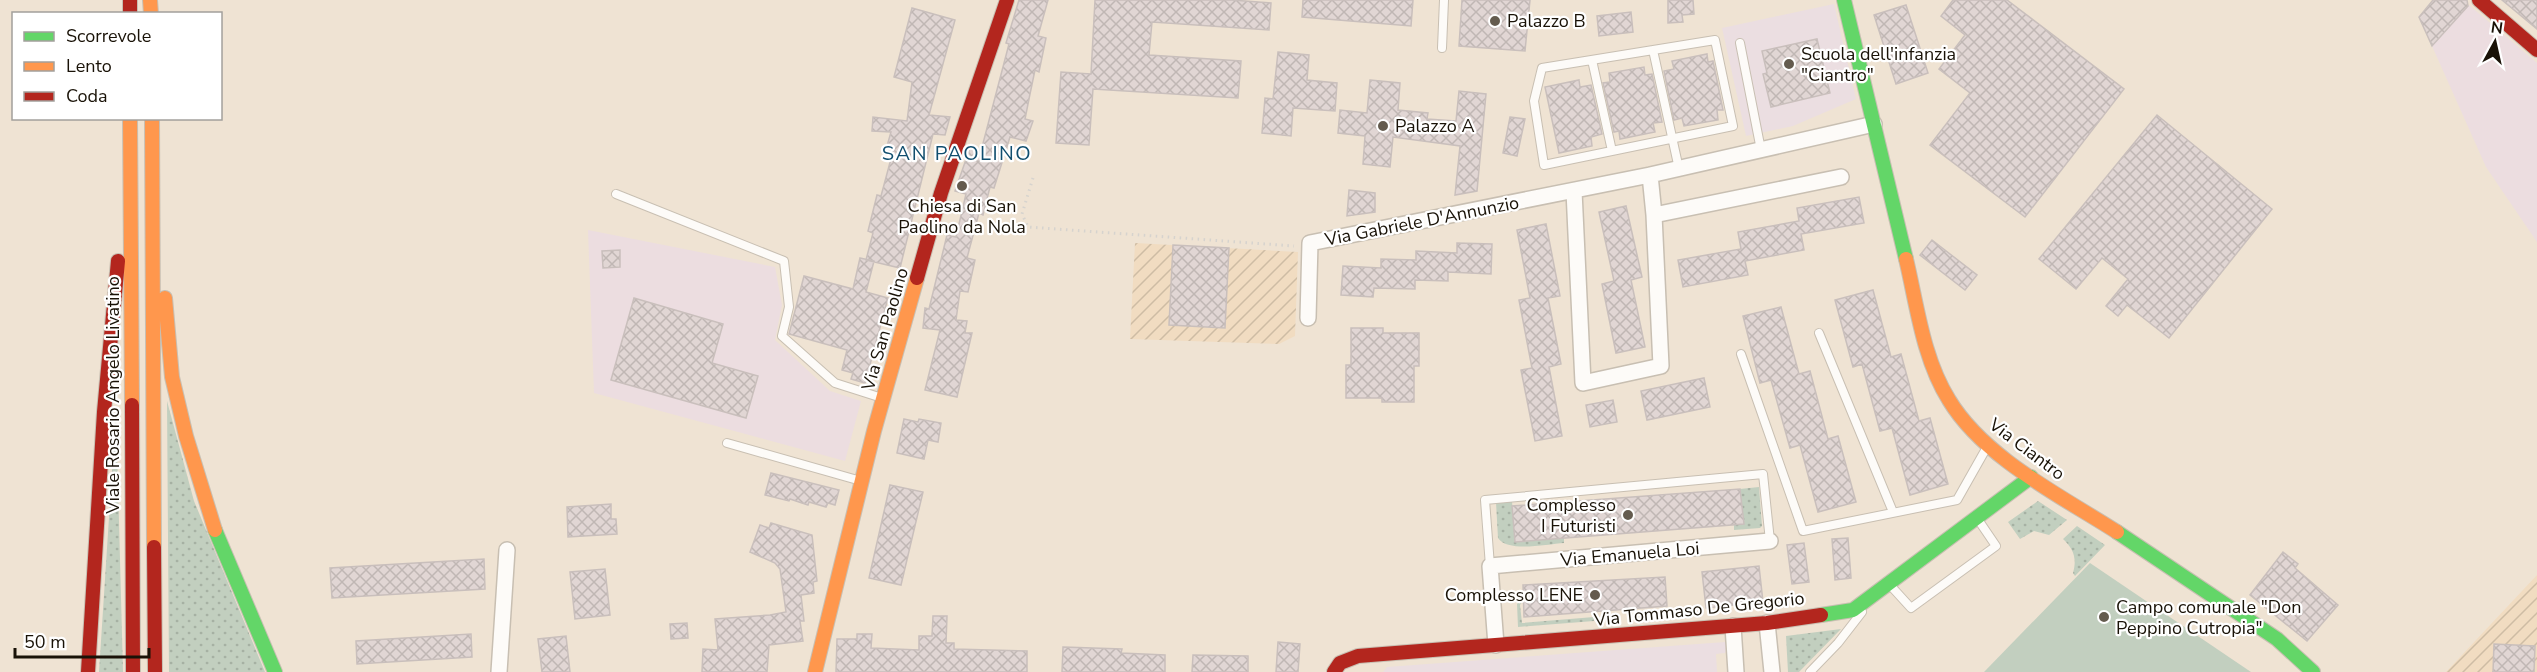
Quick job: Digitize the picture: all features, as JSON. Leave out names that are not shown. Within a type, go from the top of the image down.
[{"type":"street","name":"Via San Paolino","points":[[815,672],[862,482],[941,193],[1007,0]]},
{"type":"street","name":"Via Ciantro","points":[[1844,0],[1929,356],[1948,399],[1970,428],[1988,446],[2031,477],[2277,639],[2313,672]]},
{"type":"street","points":[[2479,0],[2537,50]]},
{"type":"street","name":"Viale Rosario Angelo Livatino","points":[[130,120],[133,672]]},
{"type":"street","points":[[152,120],[155,672]]},
{"type":"street","name":"Via Gabriele D'Annunzio","points":[[1308,318],[1310,243],[1679,169],[1874,123]]},
{"type":"street","points":[[152,139],[172,377],[186,436],[220,545],[275,672]]},
{"type":"street","points":[[88,672],[104,412],[130,141]]},
{"type":"street","points":[[1574,191],[1583,382],[1661,366],[1650,175]]},
{"type":"street","points":[[1654,215],[1841,177]]},
{"type":"street","name":"Via Tommaso De Gregorio","points":[[1334,672],[1336,665],[1358,656],[1767,623],[1853,610],[2031,477]]},
{"type":"street","name":"Via Emanuela Loi","points":[[1490,566],[1770,542]]},
{"type":"street","points":[[499,672],[507,550]]},
{"type":"street","points":[[1490,566],[1496,645]]},
{"type":"street","points":[[1767,623],[1772,672]]},
{"type":"street","points":[[1733,626],[1736,672]]},
{"type":"lane","points":[[1442,48],[1444,0]]},
{"type":"lane","points":[[1715,40],[1733,126],[1544,165],[1534,101],[1542,68],[1592,60],[1715,40]]},
{"type":"lane","points":[[1740,43],[1761,150]]},
{"type":"lane","points":[[1653,50],[1679,169]]},
{"type":"lane","points":[[1592,60],[1612,151]]},
{"type":"lane","points":[[616,194],[784,261],[789,307],[782,336],[835,383],[884,399]]},
{"type":"lane","points":[[1820,333],[1893,512]]},
{"type":"lane","points":[[1741,354],[1803,531],[1958,500],[1988,446]]},
{"type":"lane","points":[[727,443],[862,482]]},
{"type":"lane","points":[[1490,566],[1485,500],[1763,474],[1770,542]]},
{"type":"lane","points":[[1889,584],[1911,609],[1996,546],[1977,518]]},
{"type":"lane","points":[[1810,672],[1838,644],[1876,594]]},
{"type":"path","points":[[1033,178],[1022,214],[1028,227],[1310,248]]},
{"type":"shaded area","name":"Scuola dell'infanzia \"Ciantro\"","points":[[1834,4],[1856,99],[1793,126],[1746,136],[1722,28]]},
{"type":"shaded area","points":[[2469,5],[2537,63],[2537,242],[2486,167],[2432,46]]},
{"type":"shaded area","points":[[588,230],[775,267],[782,305],[775,340],[830,391],[861,401],[845,461],[594,393]]},
{"type":"shaded area","points":[[1135,243],[1298,252],[1295,336],[1279,344],[1130,339]]},
{"type":"shaded area","points":[[2537,575],[2537,672],[2446,672]]},
{"type":"shaded area","points":[[1725,642],[1727,647],[1725,653],[1716,654],[1717,672],[1383,672],[1387,667]]},
{"type":"green space","points":[[167,401],[194,501],[265,672],[169,672]]},
{"type":"green space","points":[[116,409],[123,672],[99,672]]},
{"type":"green space","points":[[1759,487],[1762,526],[1734,530],[1734,525],[1744,524],[1740,489]]},
{"type":"green space","points":[[1512,501],[1515,542],[1564,538],[1564,543],[1519,546],[1503,543],[1498,538],[1496,502]]},
{"type":"green space","points":[[2038,501],[2067,520],[2049,535],[2034,531],[2020,539],[2008,522]]},
{"type":"green space","points":[[2077,526],[2105,545],[2075,576],[2073,573],[2074,554],[2063,539]]},
{"type":"green space","name":"Campo comunale \"Don Peppino Cutropia\"","points":[[2090,563],[2251,672],[1984,672]]},
{"type":"green space","points":[[1524,598],[1520,605],[1522,623],[1594,617],[1594,621],[1518,627],[1517,604]]},
{"type":"green space","points":[[1841,629],[1799,672],[1788,672],[1786,636]]},
{"type":"building","points":[[1019,0],[1048,0],[1038,36],[1046,38],[1039,72],[1035,70],[1025,119],[1033,121],[1026,141],[1010,137],[994,188],[990,187],[983,215],[979,213],[967,258],[975,260],[968,292],[960,291],[956,320],[967,321],[965,333],[972,333],[957,397],[925,390],[940,330],[923,328],[925,308],[929,309],[947,235],[956,237],[966,194],[955,191],[970,148],[981,151],[1009,44],[1006,43]]},
{"type":"building","points":[[1095,0],[1232,0],[1271,3],[1269,30],[1152,22],[1149,55],[1241,61],[1238,98],[1093,89],[1089,145],[1056,143],[1061,72],[1091,74]]},
{"type":"building","points":[[1303,0],[1413,0],[1411,26],[1302,17]]},
{"type":"building","name":"Palazzo B","points":[[1462,0],[1530,0],[1525,51],[1459,46]]},
{"type":"building","points":[[1668,0],[1693,0],[1694,14],[1682,15],[1683,22],[1668,23]]},
{"type":"building","points":[[1953,0],[2007,0],[2124,89],[2025,217],[1930,145],[1970,93],[1939,69],[1965,35],[1941,16]]},
{"type":"building","points":[[2433,0],[2467,0],[2468,6],[2432,46],[2419,17]]},
{"type":"building","points":[[2502,0],[2537,0],[2537,29]]},
{"type":"building","points":[[1906,5],[1928,73],[1896,84],[1874,15]]},
{"type":"building","points":[[912,8],[955,20],[929,115],[950,117],[945,135],[933,134],[900,268],[866,260],[873,233],[868,231],[877,195],[881,196],[892,155],[885,153],[891,132],[872,131],[873,117],[907,121],[912,82],[894,77]]},
{"type":"building","points":[[1631,12],[1633,32],[1599,36],[1597,16]]},
{"type":"building","points":[[1817,39],[1830,93],[1771,107],[1763,74],[1767,73],[1762,51]]},
{"type":"building","points":[[1278,52],[1309,55],[1307,80],[1337,83],[1335,111],[1293,108],[1291,136],[1262,133],[1265,98],[1273,99]]},
{"type":"building","points":[[1707,54],[1708,62],[1713,61],[1723,110],[1717,110],[1718,120],[1684,126],[1682,118],[1674,120],[1664,71],[1674,69],[1672,61]]},
{"type":"building","points":[[1644,67],[1645,75],[1652,74],[1662,122],[1653,123],[1655,132],[1620,139],[1619,131],[1614,132],[1603,83],[1610,82],[1609,73]]},
{"type":"building","points":[[1370,80],[1400,83],[1398,110],[1428,113],[1427,119],[1456,121],[1459,91],[1486,94],[1477,191],[1455,195],[1460,146],[1393,137],[1390,167],[1363,164],[1365,136],[1338,133],[1340,110],[1367,113]]},
{"type":"building","points":[[1579,80],[1580,87],[1591,85],[1602,134],[1591,137],[1592,146],[1559,153],[1545,87]]},
{"type":"building","points":[[2157,115],[2272,209],[2169,338],[2127,305],[2118,316],[2106,306],[2128,279],[2102,258],[2076,289],[2039,259]]},
{"type":"building","points":[[1510,117],[1525,119],[1517,156],[1503,153]]},
{"type":"building","points":[[1349,190],[1375,193],[1375,212],[1347,216]]},
{"type":"building","points":[[1859,197],[1864,223],[1801,234],[1804,250],[1745,261],[1748,275],[1683,287],[1678,260],[1741,249],[1738,232],[1799,221],[1797,208]]},
{"type":"building","points":[[1626,206],[1642,277],[1631,280],[1645,347],[1616,353],[1602,284],[1614,281],[1599,212]]},
{"type":"building","points":[[1546,224],[1560,296],[1548,298],[1561,364],[1549,367],[1562,436],[1535,441],[1521,370],[1532,368],[1519,300],[1530,298],[1517,230]]},
{"type":"building","points":[[1932,240],[1977,275],[1965,290],[1920,255]]},
{"type":"building","points":[[1457,243],[1492,244],[1491,274],[1448,272],[1448,281],[1415,280],[1415,289],[1374,288],[1373,297],[1341,295],[1343,266],[1381,268],[1381,259],[1416,260],[1416,251],[1457,253]]},
{"type":"building","points":[[1173,245],[1229,248],[1225,328],[1169,325]]},
{"type":"building","points":[[620,250],[620,267],[603,268],[602,251]]},
{"type":"building","points":[[860,258],[874,261],[866,292],[888,298],[865,383],[851,379],[853,373],[842,370],[847,350],[789,334],[804,276],[853,289]]},
{"type":"building","points":[[1873,290],[1891,357],[1901,354],[1919,421],[1930,418],[1948,484],[1910,495],[1892,428],[1880,431],[1862,364],[1853,367],[1835,300]]},
{"type":"building","points":[[634,298],[723,324],[712,363],[758,376],[746,418],[611,380]]},
{"type":"building","points":[[1781,307],[1799,374],[1810,371],[1828,439],[1838,436],[1856,502],[1818,512],[1800,445],[1790,448],[1771,380],[1760,383],[1743,316]]},
{"type":"building","points":[[1351,328],[1383,328],[1383,333],[1419,333],[1419,366],[1414,366],[1414,402],[1382,402],[1382,398],[1346,398],[1346,365],[1351,365]]},
{"type":"building","points":[[1704,378],[1710,407],[1647,420],[1641,391]]},
{"type":"building","points":[[1613,400],[1617,422],[1590,427],[1586,405]]},
{"type":"building","points":[[904,419],[941,423],[938,442],[928,440],[924,459],[897,453]]},
{"type":"building","points":[[771,473],[839,490],[835,505],[828,503],[826,507],[809,502],[808,505],[765,495]]},
{"type":"building","points":[[890,485],[923,492],[901,585],[869,578]]},
{"type":"building","name":"Complesso I Futuristi","points":[[1740,489],[1744,524],[1515,542],[1512,506]]},
{"type":"building","points":[[611,504],[611,519],[616,519],[617,534],[568,537],[567,507]]},
{"type":"building","points":[[771,523],[812,535],[817,581],[813,582],[814,593],[801,595],[804,621],[800,621],[803,641],[769,645],[767,672],[702,672],[703,649],[718,650],[715,619],[786,612],[780,569],[775,563],[750,552],[760,525],[769,528]]},
{"type":"building","points":[[1848,538],[1851,578],[1835,580],[1832,539]]},
{"type":"building","points":[[1804,543],[1809,582],[1792,584],[1787,545]]},
{"type":"building","points":[[2283,552],[2298,564],[2295,568],[2338,605],[2307,641],[2250,595]]},
{"type":"building","points":[[484,559],[485,589],[332,598],[330,568]]},
{"type":"building","points":[[1759,566],[1763,602],[1706,608],[1702,572]]},
{"type":"building","points":[[605,569],[610,615],[575,619],[570,572]]},
{"type":"building","name":"Complesso LENE","points":[[1665,577],[1667,606],[1524,617],[1523,585]]},
{"type":"building","points":[[933,616],[947,616],[946,643],[954,643],[954,649],[1027,651],[1027,672],[836,672],[837,639],[857,639],[857,634],[872,634],[871,648],[919,650],[919,636],[932,636]]},
{"type":"building","points":[[687,623],[688,638],[671,639],[670,624]]},
{"type":"building","points":[[471,634],[472,657],[357,664],[356,641]]},
{"type":"building","points":[[566,636],[570,672],[542,672],[538,639]]},
{"type":"building","points":[[1278,642],[1300,644],[1298,672],[1276,672]]},
{"type":"building","points":[[2494,644],[2535,646],[2534,672],[2493,672]]},
{"type":"building","points":[[1063,647],[1122,649],[1121,653],[1165,655],[1165,672],[1062,672]]},
{"type":"building","points":[[1193,655],[1248,656],[1248,672],[1192,672]]},
{"type":"traffic: fast","points":[[1844,0],[1906,259]]},
{"type":"traffic: fast","points":[[1821,615],[1853,610],[2031,477]]},
{"type":"traffic: fast","points":[[215,530],[275,672]]},
{"type":"traffic: fast","points":[[2117,532],[2277,639],[2313,672]]},
{"type":"traffic: slow","points":[[150,0],[151,12]]},
{"type":"traffic: slow","points":[[130,120],[132,405]]},
{"type":"traffic: slow","points":[[152,120],[154,547]]},
{"type":"traffic: slow","points":[[1906,259],[1922,331],[1933,367],[1949,400],[1964,421],[1982,440],[2025,474],[2117,532]]},
{"type":"traffic: slow","points":[[815,672],[874,431],[917,278]]},
{"type":"traffic: slow","points":[[165,298],[172,377],[186,436],[215,530]]},
{"type":"traffic: jam","points":[[130,0],[130,12]]},
{"type":"traffic: jam","points":[[917,278],[941,193],[1007,0]]},
{"type":"traffic: jam","points":[[2479,0],[2537,50]]},
{"type":"traffic: jam","points":[[88,672],[104,412],[118,261]]},
{"type":"traffic: jam","points":[[132,405],[133,672]]},
{"type":"traffic: jam","points":[[154,547],[155,672]]},
{"type":"traffic: jam","points":[[1334,672],[1340,663],[1358,656],[1767,623],[1821,615]]},
{"type":"place","name":"Palazzo B","points":[[1495,21]]},
{"type":"place","name":"Scuola dell'infanzia \"Ciantro\"","points":[[1789,64]]},
{"type":"place","name":"Palazzo A","points":[[1383,126]]},
{"type":"place","name":"Chiesa di San Paolino da Nola","points":[[962,186]]},
{"type":"place","name":"Complesso I Futuristi","points":[[1628,515]]},
{"type":"place","name":"Complesso LENE","points":[[1595,595]]},
{"type":"place","name":"Campo comunale \"Don Peppino Cutropia\"","points":[[2104,617]]},
{"type":"district","name":"SAN PAOLINO","points":[[957,153]]}]
